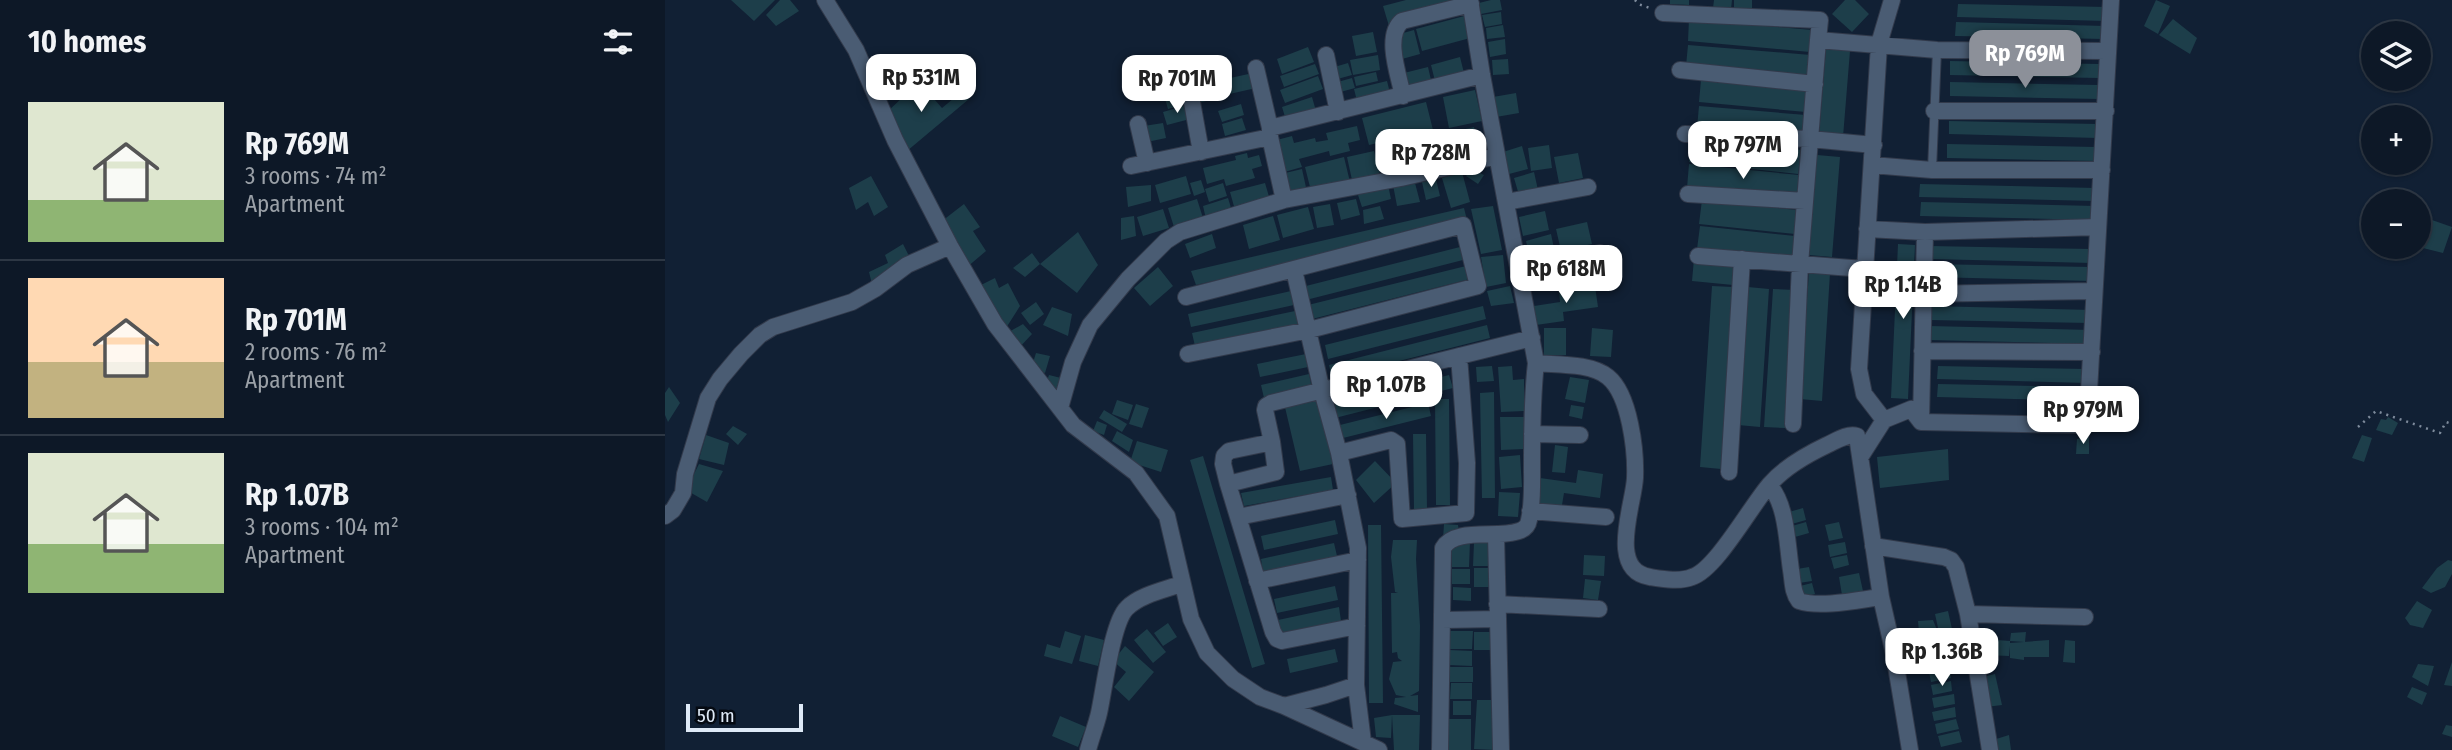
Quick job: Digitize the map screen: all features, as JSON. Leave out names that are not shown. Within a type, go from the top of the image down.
[{"type":"street","points":[[825,0],[856,50],[895,140],[950,246],[995,324],[1073,425],[1136,473],[1167,516],[1191,619],[1207,653],[1233,679],[1260,697],[1379,750]]},
{"type":"street","points":[[1884,420],[1864,394],[1861,380],[1864,269],[1879,44],[1892,0]]},
{"type":"street","points":[[1921,422],[2077,425],[2088,409],[2111,0]]},
{"type":"street","points":[[1403,96],[1393,41],[1397,27],[1402,22],[1471,2],[1482,75],[1536,363],[1532,398],[1529,522],[1525,529],[1508,535],[1462,536],[1446,543],[1443,548],[1440,750]]},
{"type":"street","points":[[1663,13],[1700,7],[1764,8],[1820,20],[1800,264],[1793,424]]},
{"type":"street","points":[[1818,40],[1937,50],[2108,51]]},
{"type":"street","points":[[1327,55],[1338,112]]},
{"type":"street","points":[[1256,68],[1284,200]]},
{"type":"street","points":[[1680,70],[1815,84]]},
{"type":"street","points":[[1138,124],[1139,164],[1201,152],[1338,112],[1482,75]]},
{"type":"street","points":[[1190,91],[1201,152]]},
{"type":"street","points":[[1934,111],[2106,111]]},
{"type":"street","points":[[1685,134],[1810,139],[1874,145]]},
{"type":"street","points":[[1060,408],[1073,362],[1090,325],[1128,279],[1166,241],[1180,232],[1284,200],[1387,181],[1497,156]]},
{"type":"street","points":[[1873,165],[1932,170],[2102,170]]},
{"type":"street","points":[[1506,202],[1588,187]]},
{"type":"street","points":[[1688,194],[1805,201]]},
{"type":"street","points":[[1186,296],[1464,225],[1478,286],[1309,330],[1188,354]]},
{"type":"street","points":[[1867,229],[1925,232],[2098,227]]},
{"type":"street","points":[[1921,422],[1925,232]]},
{"type":"street","points":[[665,516],[673,510],[683,493],[685,474],[708,398],[741,354],[772,327],[852,302],[907,265],[950,246]]},
{"type":"street","points":[[1519,270],[1600,253]]},
{"type":"street","points":[[1698,256],[1864,269]]},
{"type":"street","points":[[1729,472],[1742,259]]},
{"type":"street","points":[[1294,270],[1339,453],[1359,548],[1356,685],[1363,742]]},
{"type":"street","points":[[1923,294],[2094,291]]},
{"type":"street","points":[[1228,484],[1276,472],[1266,406],[1531,338]]},
{"type":"street","points":[[1922,351],[2092,352]]},
{"type":"street","points":[[1339,453],[1391,440],[1397,443],[1402,519],[1467,513],[1466,451],[1459,356]]},
{"type":"street","points":[[1536,363],[1588,368],[1607,375],[1616,385],[1630,417],[1635,477],[1625,536],[1627,554],[1634,569],[1647,576],[1677,579],[1693,577],[1701,572],[1735,534],[1769,485],[1814,451],[1849,435],[1858,438],[1881,597],[1910,750]]},
{"type":"street","points":[[1861,456],[1884,420],[1911,409],[1921,422]]},
{"type":"street","points":[[1532,434],[1580,435]]},
{"type":"street","points":[[1272,442],[1226,453],[1223,460],[1257,581],[1277,639],[1357,626]]},
{"type":"street","points":[[1769,485],[1782,510],[1793,587],[1799,601],[1825,603],[1881,597]]},
{"type":"street","points":[[1238,517],[1347,495]]},
{"type":"street","points":[[1530,511],[1605,517]]},
{"type":"street","points":[[1496,535],[1501,750]]},
{"type":"street","points":[[1873,546],[1936,555],[1951,560],[1956,567],[1968,614],[1990,750]]},
{"type":"street","points":[[1257,581],[1358,560]]},
{"type":"street","points":[[1088,750],[1114,638],[1125,609],[1181,584]]},
{"type":"street","points":[[1442,620],[1498,611],[1599,609]]},
{"type":"street","points":[[1968,614],[2085,617]]},
{"type":"street","points":[[1284,706],[1356,685]]},
{"type":"lane","points":[[1932,170],[1937,50]]},
{"type":"path","points":[[2358,427],[2376,411],[2440,433],[2446,422],[2452,424]]},
{"type":"building","points":[[731,0],[775,0],[754,21]]},
{"type":"building","points":[[780,0],[790,0],[799,11],[776,26],[766,15]]},
{"type":"building","points":[[1406,0],[1456,0],[1389,26],[1383,6]]},
{"type":"building","points":[[1500,0],[1502,10],[1481,14],[1479,3]]},
{"type":"building","points":[[1670,0],[1689,0],[1689,5],[1670,4]]},
{"type":"building","points":[[1714,0],[1732,0],[1731,9],[1713,8]]},
{"type":"building","points":[[1734,0],[1752,0],[1752,10],[1734,9]]},
{"type":"building","points":[[1845,0],[1855,0],[1869,14],[1852,32],[1832,14]]},
{"type":"building","points":[[2156,0],[2170,6],[2158,34],[2144,26]]},
{"type":"building","points":[[1958,4],[2107,7],[2106,21],[1957,17]]},
{"type":"building","points":[[1501,12],[1502,24],[1485,27],[1482,15]]},
{"type":"building","points":[[1468,15],[1474,37],[1422,51],[1416,29]]},
{"type":"building","points":[[1689,19],[1812,30],[1810,52],[1688,41]]},
{"type":"building","points":[[2173,19],[2197,38],[2190,54],[2159,35]]},
{"type":"building","points":[[1956,22],[2105,26],[2104,39],[1955,36]]},
{"type":"building","points":[[1503,25],[1505,37],[1487,39],[1486,28]]},
{"type":"building","points":[[1414,30],[1420,54],[1402,59],[1396,35]]},
{"type":"building","points":[[1373,32],[1377,52],[1356,56],[1352,36]]},
{"type":"building","points":[[1505,39],[1506,54],[1490,57],[1488,42]]},
{"type":"building","points":[[1688,45],[1811,55],[1809,77],[1686,66]]},
{"type":"building","points":[[1308,47],[1314,62],[1282,74],[1277,59]]},
{"type":"building","points":[[1826,49],[1850,51],[1843,137],[1819,135]]},
{"type":"building","points":[[1378,55],[1380,70],[1353,75],[1350,60]]},
{"type":"building","points":[[1460,57],[1464,73],[1435,81],[1431,65]]},
{"type":"building","points":[[1508,59],[1509,74],[1493,75],[1492,60]]},
{"type":"building","points":[[1950,61],[2099,64],[2099,78],[1950,75]]},
{"type":"building","points":[[1348,63],[1352,75],[1334,80],[1331,68]]},
{"type":"building","points":[[1315,64],[1319,74],[1284,87],[1280,76]]},
{"type":"building","points":[[1428,67],[1431,80],[1407,87],[1404,73]]},
{"type":"building","points":[[1376,72],[1378,81],[1356,86],[1354,77]]},
{"type":"building","points":[[1253,73],[1256,88],[1225,95],[1221,80]]},
{"type":"building","points":[[1318,76],[1323,89],[1285,103],[1280,90]]},
{"type":"building","points":[[1352,78],[1355,88],[1337,93],[1334,83]]},
{"type":"building","points":[[1701,80],[1808,89],[1806,112],[1699,102]]},
{"type":"building","points":[[1387,81],[1390,93],[1357,101],[1354,89]]},
{"type":"building","points":[[919,82],[942,108],[965,89],[969,99],[907,151],[887,112]]},
{"type":"building","points":[[1220,82],[1224,97],[1198,103],[1195,89]]},
{"type":"building","points":[[1950,82],[2099,85],[2099,99],[1950,96]]},
{"type":"building","points":[[1475,90],[1482,121],[1449,128],[1443,97]]},
{"type":"building","points":[[1183,91],[1187,104],[1168,109],[1164,95]]},
{"type":"building","points":[[1516,93],[1519,113],[1496,117],[1493,97]]},
{"type":"building","points":[[1312,97],[1316,111],[1286,120],[1282,107]]},
{"type":"building","points":[[1426,102],[1433,130],[1369,145],[1362,118]]},
{"type":"building","points":[[1241,104],[1244,115],[1222,122],[1218,111]]},
{"type":"building","points":[[1187,105],[1190,119],[1167,125],[1163,112]]},
{"type":"building","points":[[1699,106],[1806,115],[1804,137],[1697,128]]},
{"type":"building","points":[[1242,118],[1246,130],[1225,136],[1222,124]]},
{"type":"building","points":[[1949,121],[2098,124],[2098,138],[1949,134]]},
{"type":"building","points":[[1163,123],[1166,138],[1147,142],[1144,126]]},
{"type":"building","points":[[1357,126],[1360,140],[1348,143],[1350,151],[1330,156],[1329,151],[1299,159],[1302,167],[1281,173],[1273,141],[1292,136],[1294,143],[1315,138],[1316,142],[1328,140],[1326,133]]},
{"type":"building","points":[[1474,127],[1480,150],[1438,161],[1432,137]]},
{"type":"building","points":[[1429,139],[1434,159],[1383,173],[1378,152]]},
{"type":"building","points":[[1691,139],[1801,150],[1798,174],[1689,162]]},
{"type":"building","points":[[1947,144],[2096,147],[2096,161],[1947,158]]},
{"type":"building","points":[[1549,145],[1552,168],[1531,171],[1528,148]]},
{"type":"building","points":[[1522,146],[1528,169],[1509,174],[1503,152]]},
{"type":"building","points":[[1374,151],[1380,174],[1352,180],[1347,157]]},
{"type":"building","points":[[1247,153],[1248,158],[1259,155],[1262,166],[1252,169],[1255,178],[1226,186],[1224,179],[1207,184],[1203,168],[1236,160],[1235,156]]},
{"type":"building","points":[[1578,153],[1583,178],[1559,183],[1554,157]]},
{"type":"building","points":[[1817,155],[1840,157],[1832,257],[1809,255]]},
{"type":"building","points":[[1344,157],[1350,182],[1311,191],[1305,167]]},
{"type":"building","points":[[1689,164],[1799,175],[1796,199],[1687,188]]},
{"type":"building","points":[[1302,169],[1307,192],[1286,197],[1281,174]]},
{"type":"building","points":[[1472,169],[1484,175],[1478,184],[1466,176]]},
{"type":"building","points":[[1462,172],[1470,202],[1451,208],[1442,178]]},
{"type":"building","points":[[1534,172],[1538,190],[1519,195],[1514,178]]},
{"type":"building","points":[[871,176],[888,207],[874,216],[868,202],[856,210],[849,188]]},
{"type":"building","points":[[1186,176],[1191,194],[1160,203],[1155,185]]},
{"type":"building","points":[[1436,179],[1440,196],[1426,200],[1422,182]]},
{"type":"building","points":[[1201,180],[1205,192],[1194,196],[1190,183]]},
{"type":"building","points":[[1223,183],[1227,196],[1209,202],[1205,189]]},
{"type":"building","points":[[1265,183],[1270,200],[1235,210],[1230,192]]},
{"type":"building","points":[[1415,183],[1420,202],[1397,206],[1393,185]]},
{"type":"building","points":[[1920,184],[2096,188],[2095,201],[1919,197]]},
{"type":"building","points":[[1151,185],[1151,201],[1128,207],[1126,187]]},
{"type":"building","points":[[1388,185],[1391,199],[1362,207],[1357,192]]},
{"type":"building","points":[[1228,198],[1232,211],[1206,219],[1203,206]]},
{"type":"building","points":[[1197,199],[1203,218],[1174,227],[1168,208]]},
{"type":"building","points":[[1356,199],[1360,215],[1341,220],[1337,203]]},
{"type":"building","points":[[1702,200],[1797,210],[1795,234],[1699,224]]},
{"type":"building","points":[[1921,202],[2096,206],[2096,220],[1920,216]]},
{"type":"building","points":[[964,204],[980,227],[973,231],[986,251],[966,268],[942,221]]},
{"type":"building","points":[[1330,204],[1334,225],[1317,228],[1313,207]]},
{"type":"building","points":[[1380,206],[1384,219],[1364,224],[1363,210]]},
{"type":"building","points":[[1493,206],[1502,250],[1481,254],[1471,209]]},
{"type":"building","points":[[1308,207],[1314,229],[1283,238],[1277,215]]},
{"type":"building","points":[[1464,208],[1467,220],[1413,229],[1196,285],[1191,271]]},
{"type":"building","points":[[1163,209],[1169,228],[1143,236],[1137,217]]},
{"type":"building","points":[[1545,211],[1549,230],[1523,236],[1519,217]]},
{"type":"building","points":[[1134,216],[1136,236],[1121,240],[1121,218]]},
{"type":"building","points":[[1273,216],[1280,240],[1249,249],[1243,225]]},
{"type":"building","points":[[1587,222],[1592,244],[1561,251],[1556,229]]},
{"type":"building","points":[[2431,222],[2452,227],[2443,253],[2431,250]]},
{"type":"building","points":[[1700,226],[1795,236],[1793,259],[1697,249]]},
{"type":"building","points":[[1078,232],[1098,265],[1077,293],[1040,264]]},
{"type":"building","points":[[1212,234],[1216,248],[1190,258],[1185,244]]},
{"type":"building","points":[[1551,234],[1555,253],[1530,259],[1526,241]]},
{"type":"building","points":[[903,244],[911,260],[872,284],[869,272],[888,263],[885,255]]},
{"type":"building","points":[[1898,244],[1915,245],[1908,399],[1891,398]]},
{"type":"building","points":[[1930,246],[2092,249],[2092,263],[1930,259]]},
{"type":"building","points":[[1460,247],[1463,260],[1306,300],[1302,287]]},
{"type":"building","points":[[1032,253],[1040,264],[1025,277],[1013,268]]},
{"type":"building","points":[[1503,255],[1506,283],[1486,287],[1481,257]]},
{"type":"building","points":[[1694,259],[1735,263],[1733,285],[1692,281]]},
{"type":"building","points":[[1930,264],[2093,267],[2092,281],[1930,277]]},
{"type":"building","points":[[1466,266],[1470,279],[1312,319],[1308,305]]},
{"type":"building","points":[[1158,267],[1173,286],[1150,306],[1134,288]]},
{"type":"building","points":[[1809,272],[1830,273],[1822,401],[1800,399]]},
{"type":"building","points":[[995,278],[999,288],[1008,283],[1020,306],[1006,328],[979,286]]},
{"type":"building","points":[[1510,286],[1514,303],[1491,306],[1487,291]]},
{"type":"building","points":[[1595,286],[1598,307],[1563,312],[1564,321],[1536,325],[1534,306],[1560,302],[1559,291]]},
{"type":"building","points":[[1712,286],[1733,287],[1721,469],[1700,467]]},
{"type":"building","points":[[1748,287],[1769,289],[1760,427],[1738,425]]},
{"type":"building","points":[[1773,289],[1795,290],[1785,428],[1764,427]]},
{"type":"building","points":[[1291,291],[1294,305],[1191,327],[1188,314]]},
{"type":"building","points":[[1036,302],[1044,314],[1030,325],[1021,313]]},
{"type":"building","points":[[1483,306],[1486,319],[1328,359],[1325,345]]},
{"type":"building","points":[[1929,306],[2092,310],[2092,323],[1929,320]]},
{"type":"building","points":[[1052,307],[1072,314],[1068,336],[1043,325]]},
{"type":"building","points":[[1295,311],[1298,324],[1195,346],[1192,333]]},
{"type":"building","points":[[1023,324],[1032,334],[1018,349],[1007,333]]},
{"type":"building","points":[[1487,325],[1490,338],[1332,378],[1329,365]]},
{"type":"building","points":[[1929,326],[2091,330],[2091,344],[1928,340]]},
{"type":"building","points":[[1544,328],[1566,328],[1566,355],[1544,355]]},
{"type":"building","points":[[1592,328],[1613,330],[1611,357],[1590,356]]},
{"type":"building","points":[[1036,353],[1050,356],[1045,373],[1031,369]]},
{"type":"building","points":[[1306,354],[1308,367],[1260,377],[1257,364]]},
{"type":"building","points":[[1492,366],[1494,381],[1477,382],[1476,367]]},
{"type":"building","points":[[1512,366],[1513,380],[1524,379],[1524,411],[1501,412],[1498,367]]},
{"type":"building","points":[[1938,366],[2086,369],[2086,383],[1937,379]]},
{"type":"building","points":[[1309,374],[1312,388],[1264,398],[1261,385]]},
{"type":"building","points":[[1049,375],[1061,378],[1057,389],[1045,386]]},
{"type":"building","points":[[1449,375],[1453,388],[1335,418],[1332,405]]},
{"type":"building","points":[[1570,377],[1589,380],[1585,403],[1565,399]]},
{"type":"building","points":[[1938,384],[2087,387],[2086,401],[1937,397]]},
{"type":"building","points":[[669,387],[680,403],[668,422],[665,415],[665,393]]},
{"type":"building","points":[[1494,392],[1495,498],[1482,498],[1480,393]]},
{"type":"building","points":[[1317,395],[1333,464],[1300,471],[1284,403]]},
{"type":"building","points":[[1435,399],[1449,399],[1450,505],[1436,505]]},
{"type":"building","points":[[1117,400],[1133,405],[1128,420],[1112,414]]},
{"type":"building","points":[[1428,403],[1431,416],[1343,438],[1340,425]]},
{"type":"building","points":[[1136,404],[1149,408],[1142,428],[1129,424]]},
{"type":"building","points":[[1571,405],[1584,407],[1582,419],[1569,416]]},
{"type":"building","points":[[1104,410],[1127,424],[1122,432],[1099,418]]},
{"type":"building","points":[[1500,417],[1524,417],[1524,449],[1501,450]]},
{"type":"building","points":[[2388,417],[2398,423],[2392,435],[2376,430],[2381,419],[2386,420]]},
{"type":"building","points":[[1097,421],[1107,425],[1104,435],[1093,431]]},
{"type":"building","points":[[733,426],[747,434],[738,445],[726,434]]},
{"type":"building","points":[[1117,431],[1133,440],[1129,452],[1112,441]]},
{"type":"building","points":[[1413,434],[1426,434],[1427,510],[1414,510]]},
{"type":"building","points":[[706,435],[729,443],[724,465],[699,459]]},
{"type":"building","points":[[2362,435],[2372,438],[2364,462],[2352,458]]},
{"type":"building","points":[[2089,437],[2089,454],[2076,454],[2077,439]]},
{"type":"building","points":[[1137,441],[1168,450],[1161,472],[1130,462]]},
{"type":"building","points":[[1555,445],[1568,447],[1565,473],[1552,472]]},
{"type":"building","points":[[1948,449],[1949,480],[1880,488],[1877,457]]},
{"type":"building","points":[[1520,455],[1522,487],[1501,489],[1499,457]]},
{"type":"building","points":[[1203,456],[1265,664],[1252,668],[1190,460]]},
{"type":"building","points":[[1375,461],[1396,483],[1374,503],[1356,480]]},
{"type":"building","points":[[699,464],[723,471],[707,502],[686,490]]},
{"type":"building","points":[[1578,470],[1603,474],[1600,498],[1564,493],[1561,511],[1536,507],[1540,478],[1576,483]]},
{"type":"building","points":[[1331,477],[1333,490],[1244,506],[1241,493]]},
{"type":"building","points":[[1499,492],[1520,493],[1518,517],[1498,516]]},
{"type":"building","points":[[1803,508],[1806,520],[1792,524],[1789,512]]},
{"type":"building","points":[[1335,520],[1338,534],[1264,550],[1261,536]]},
{"type":"building","points":[[1806,522],[1809,533],[1795,537],[1792,526]]},
{"type":"building","points":[[1839,522],[1843,538],[1829,541],[1825,525]]},
{"type":"building","points":[[1444,524],[1458,525],[1459,532],[1443,539]]},
{"type":"building","points":[[1368,525],[1381,525],[1383,703],[1369,703]]},
{"type":"building","points":[[1393,540],[1417,540],[1419,691],[1410,696],[1418,695],[1418,712],[1394,704],[1395,698],[1406,697],[1396,695],[1389,679],[1393,662],[1402,661],[1397,652],[1392,653],[1391,593],[1398,593],[1395,592],[1391,557]]},
{"type":"building","points":[[1452,542],[1470,542],[1469,567],[1452,567]]},
{"type":"building","points":[[1493,542],[1493,566],[1473,566],[1474,543]]},
{"type":"building","points":[[1845,542],[1847,553],[1830,557],[1828,545]]},
{"type":"building","points":[[1334,543],[1337,556],[1263,572],[1261,559]]},
{"type":"building","points":[[1584,555],[1605,556],[1604,576],[1583,575]]},
{"type":"building","points":[[1847,555],[1849,565],[1834,569],[1831,558]]},
{"type":"building","points":[[2448,560],[2452,561],[2452,574],[2445,587],[2431,593],[2422,588],[2437,568]]},
{"type":"building","points":[[1809,567],[1812,581],[1799,583],[1797,569]]},
{"type":"building","points":[[1474,568],[1494,568],[1494,587],[1474,587]]},
{"type":"building","points":[[1452,569],[1470,569],[1470,584],[1452,584]]},
{"type":"building","points":[[1859,573],[1863,591],[1842,595],[1839,577]]},
{"type":"building","points":[[1585,579],[1601,581],[1598,600],[1583,598]]},
{"type":"building","points":[[1812,583],[1815,594],[1803,597],[1800,586]]},
{"type":"building","points":[[1335,586],[1338,600],[1277,613],[1274,599]]},
{"type":"building","points":[[1453,587],[1471,588],[1471,601],[1453,600]]},
{"type":"building","points":[[2417,601],[2432,610],[2423,628],[2410,625],[2405,618]]},
{"type":"building","points":[[1339,607],[1341,621],[1281,634],[1278,620]]},
{"type":"building","points":[[1948,611],[1952,629],[1938,628],[1935,614]]},
{"type":"building","points":[[1933,620],[1937,630],[1919,632],[1918,621]]},
{"type":"building","points":[[1168,623],[1177,637],[1163,646],[1154,633]]},
{"type":"building","points":[[1147,629],[1166,652],[1153,663],[1134,640]]},
{"type":"building","points":[[1065,631],[1081,636],[1072,664],[1044,656],[1047,644],[1060,648]]},
{"type":"building","points":[[1448,631],[1473,631],[1472,649],[1448,649]]},
{"type":"building","points":[[1941,631],[1943,642],[1921,645],[1919,635]]},
{"type":"building","points":[[1474,632],[1493,632],[1493,650],[1474,650]]},
{"type":"building","points":[[2026,632],[2025,642],[2010,641],[2011,633]]},
{"type":"building","points":[[1085,635],[1104,640],[1098,666],[1079,661]]},
{"type":"building","points":[[1984,639],[2010,643],[2049,640],[2049,657],[2024,657],[2024,660],[2010,658],[2010,646],[2009,656],[1984,655]]},
{"type":"building","points":[[2065,640],[2075,641],[2075,663],[2063,662]]},
{"type":"building","points":[[1944,644],[1946,654],[1924,659],[1922,649]]},
{"type":"building","points":[[1125,646],[1154,672],[1129,701],[1114,687],[1126,672],[1113,661]]},
{"type":"building","points":[[1335,649],[1338,662],[1290,673],[1287,659]]},
{"type":"building","points":[[1449,650],[1472,651],[1472,666],[1449,665]]},
{"type":"building","points":[[1947,656],[1949,666],[1928,670],[1926,660]]},
{"type":"building","points":[[2452,662],[2452,686],[2444,685]]},
{"type":"building","points":[[2418,664],[2434,666],[2428,686],[2412,677]]},
{"type":"building","points":[[1450,667],[1473,667],[1473,682],[1449,682]]},
{"type":"building","points":[[1949,668],[1951,678],[1931,682],[1929,672]]},
{"type":"building","points":[[1995,674],[2002,705],[1986,707],[1978,678]]},
{"type":"building","points":[[1951,681],[1952,691],[1933,695],[1931,685]]},
{"type":"building","points":[[1451,683],[1472,683],[1472,699],[1450,699]]},
{"type":"building","points":[[2412,687],[2427,693],[2422,705],[2407,697]]},
{"type":"building","points":[[1954,694],[1955,704],[1934,708],[1932,698]]},
{"type":"building","points":[[1477,700],[1497,700],[1496,750],[1474,749]]},
{"type":"building","points":[[1453,701],[1471,701],[1471,715],[1453,715]]},
{"type":"building","points":[[1955,707],[1956,717],[1934,721],[1932,712]]},
{"type":"building","points":[[1392,715],[1420,715],[1419,750],[1394,750]]},
{"type":"building","points":[[1392,715],[1391,738],[1376,737],[1374,718]]},
{"type":"building","points":[[1060,716],[1086,727],[1078,747],[1052,736]]},
{"type":"building","points":[[1449,719],[1471,719],[1471,750],[1449,750]]},
{"type":"building","points":[[1956,719],[1959,729],[1937,734],[1935,724]]},
{"type":"building","points":[[2446,725],[2452,726],[2452,737],[2442,734]]},
{"type":"building","points":[[1959,731],[1962,742],[1941,747],[1938,736]]},
{"type":"building","points":[[2009,735],[2011,750],[1995,750],[1993,740]]}]
